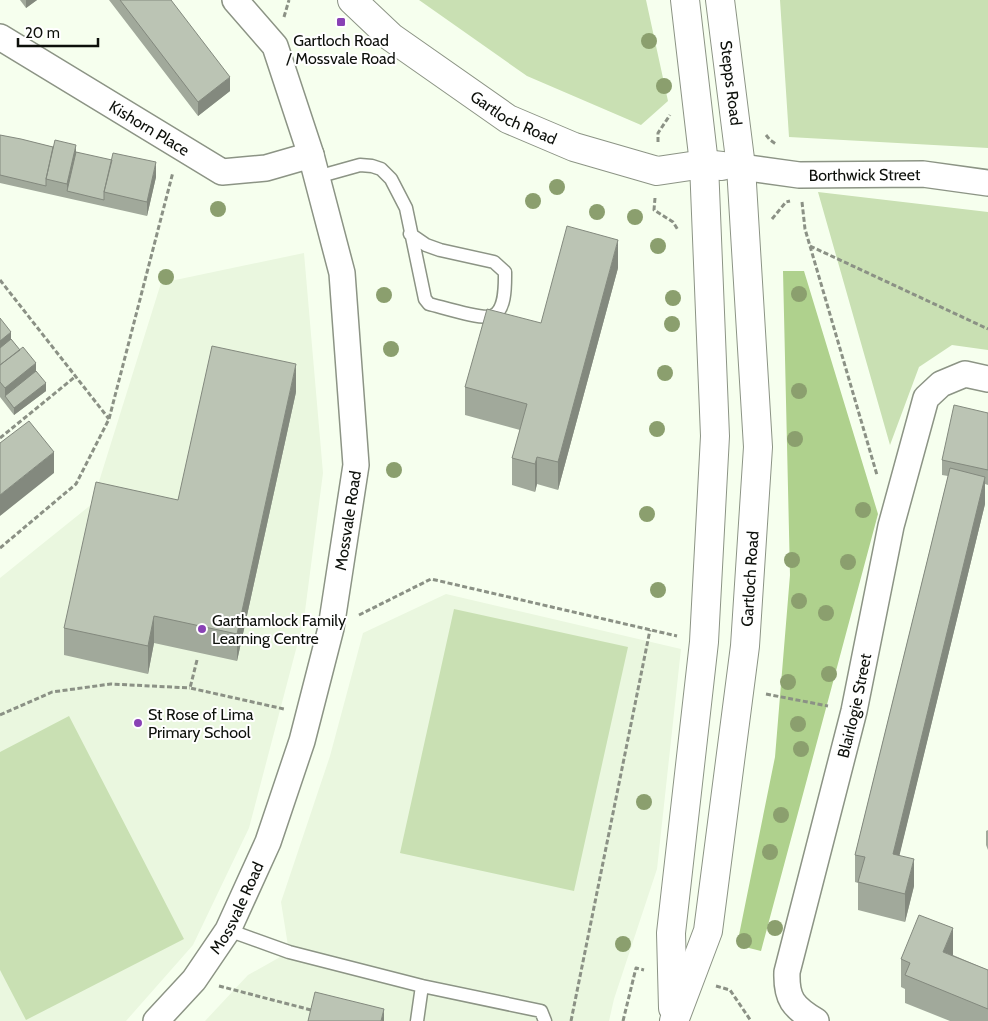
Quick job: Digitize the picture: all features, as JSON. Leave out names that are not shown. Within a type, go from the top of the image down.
[{"type":"main road","name":"Gartloch Road","points":[[352,0],[391,37],[508,119],[574,146],[657,171],[704,164],[741,167],[758,447],[745,646],[708,931],[674,1021]]},
{"type":"main road","points":[[685,0],[704,164]]},
{"type":"main road","name":"Stepps Road","points":[[720,0],[741,167]]},
{"type":"main road","name":"Gartloch Road","points":[[674,1021],[671,933],[704,642],[715,436],[704,164]]},
{"type":"street","name":"Mossvale Road","points":[[156,1021],[194,980],[228,930],[268,842],[302,742],[331,628],[356,465],[342,273],[314,166],[275,46],[235,0]]},
{"type":"street","name":"Kishorn Place","points":[[0,37],[222,172],[314,166]]},
{"type":"street","name":"Borthwick Street","points":[[741,167],[799,175],[923,174],[988,183]]},
{"type":"street","name":"Blairlogie Street","points":[[816,1021],[802,1012],[790,1000],[786,988],[787,972],[854,711],[894,517],[926,398],[941,384],[965,374],[988,379]]},
{"type":"lane","points":[[314,166],[360,165],[381,169],[391,178],[406,208],[410,234],[425,299],[430,304],[484,318],[493,316],[499,310],[503,298],[504,272],[494,262],[440,250],[426,245],[410,234]]},
{"type":"lane","points":[[228,930],[290,952],[422,986],[541,1011],[545,1021]]},
{"type":"lane","points":[[417,1021],[422,986]]},
{"type":"path","points":[[0,548],[76,484],[109,419],[180,147]]},
{"type":"path","points":[[799,175],[805,229],[878,479]]},
{"type":"path","points":[[810,246],[988,329]]},
{"type":"path","points":[[0,280],[109,419]]},
{"type":"path","points":[[0,438],[76,376]]},
{"type":"path","points":[[331,628],[431,579],[704,642]]},
{"type":"path","points":[[571,1021],[650,630]]},
{"type":"path","points":[[190,688],[197,660]]},
{"type":"path","points":[[0,715],[52,692],[111,684],[190,688],[309,714]]},
{"type":"path","points":[[739,689],[854,711]]},
{"type":"path","points":[[194,980],[324,1014]]},
{"type":"shaded area","name":"St Rose of Lima Primary School","points":[[304,253],[323,473],[304,619],[249,828],[193,945],[126,1021],[0,1021],[0,578],[92,504],[161,283]]},
{"type":"shaded area","points":[[446,594],[681,649],[657,869],[614,999],[609,1021],[205,1021],[248,975],[289,952],[281,902],[330,756],[363,633]]},
{"type":"green space","points":[[419,0],[646,0],[668,101],[641,125],[527,76]]},
{"type":"green space","points":[[780,0],[988,0],[988,148],[789,137]]},
{"type":"green space","points":[[818,192],[988,212],[988,350],[952,345],[919,367],[890,445]]},
{"type":"green space","points":[[783,271],[804,271],[878,514],[761,951],[737,945],[775,757],[790,575]]},
{"type":"green space","points":[[454,609],[628,647],[574,891],[400,853]]},
{"type":"green space","points":[[69,716],[184,939],[26,1020],[0,970],[0,752]]},
{"type":"building","points":[[120,0],[171,0],[230,77],[198,102]]},
{"type":"building","points":[[0,135],[53,147],[46,186],[0,175]]},
{"type":"building","points":[[55,140],[76,145],[67,184],[46,179]]},
{"type":"building","points":[[76,152],[112,160],[104,192],[104,200],[67,191]]},
{"type":"building","points":[[113,153],[156,162],[147,202],[104,192]]},
{"type":"building","points":[[567,226],[618,240],[558,462],[537,457],[535,464],[512,458],[527,404],[465,387],[487,309],[541,323]]},
{"type":"building","points":[[0,318],[11,332],[0,341]]},
{"type":"building","points":[[11,339],[20,350],[0,365],[0,348]]},
{"type":"building","points":[[212,346],[296,364],[237,634],[154,616],[148,646],[64,628],[96,482],[178,500]]},
{"type":"building","points":[[23,347],[36,363],[5,388],[0,382],[0,365]]},
{"type":"building","points":[[36,371],[46,383],[14,408],[5,396]]},
{"type":"building","points":[[954,405],[988,413],[988,470],[942,460]]},
{"type":"building","points":[[29,421],[54,452],[0,495],[0,443]]},
{"type":"building","points":[[950,468],[985,477],[893,854],[914,859],[905,894],[858,882],[865,857],[855,855]]},
{"type":"building","points":[[919,915],[953,928],[943,952],[988,970],[988,1009],[905,975],[910,963],[901,959]]},
{"type":"building","points":[[315,992],[384,1009],[381,1021],[308,1021]]},
{"type":"place","name":"Gartloch Road / Mossvale Road","points":[[341,22]]},
{"type":"place","name":"Garthamlock Family Learning Centre","points":[[202,629]]},
{"type":"place","name":"St Rose of Lima Primary School","points":[[138,723]]}]
